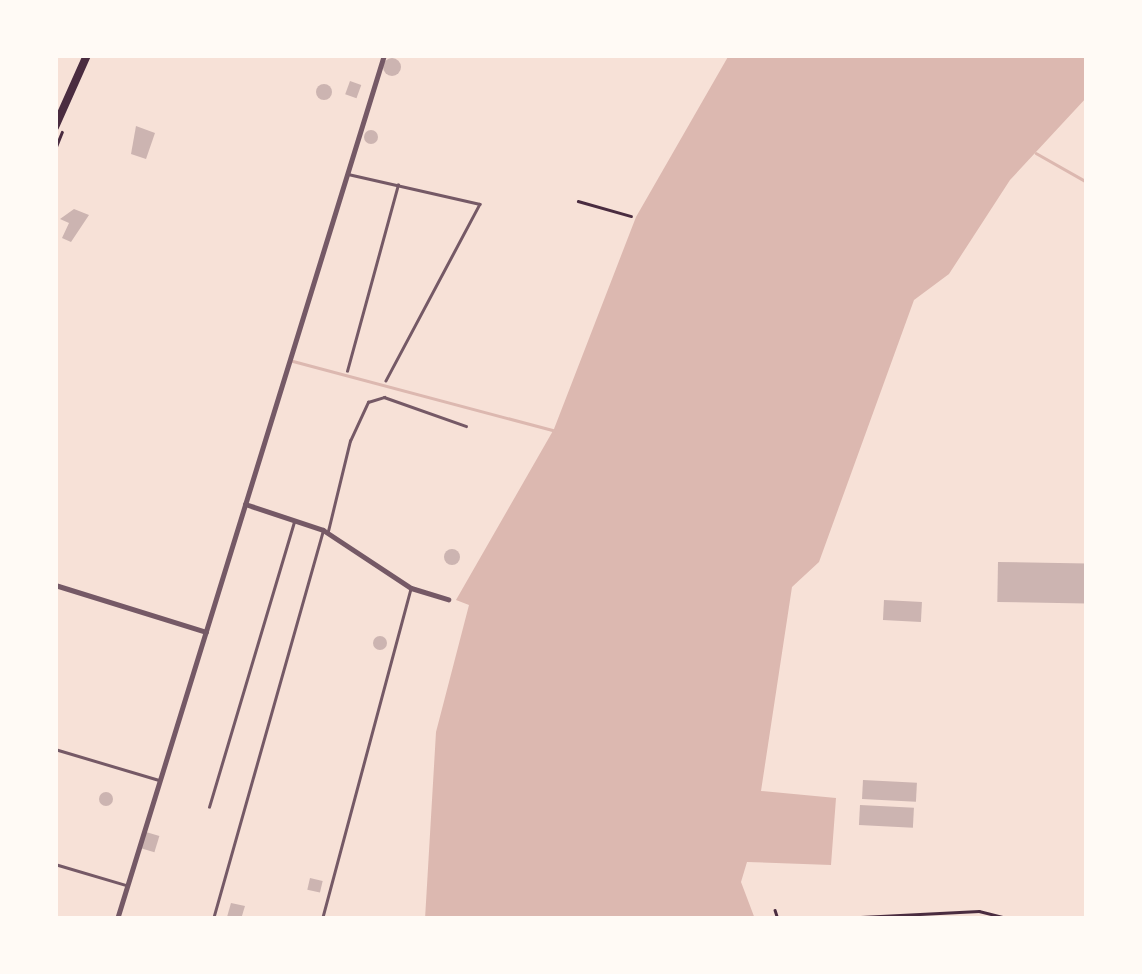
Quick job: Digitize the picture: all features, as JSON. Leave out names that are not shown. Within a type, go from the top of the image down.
[{"type":"main road","points":[[55,127],[87,55]]},
{"type":"street","points":[[117,919],[384,55]]},
{"type":"street","points":[[245,504],[325,531],[410,588],[448,599]]},
{"type":"street","points":[[55,585],[206,632]]},
{"type":"lane","points":[[347,174],[480,204],[386,381]]},
{"type":"lane","points":[[347,371],[398,186]]},
{"type":"lane","points":[[214,919],[350,441],[368,402],[384,398],[466,426]]},
{"type":"lane","points":[[209,807],[294,521]]},
{"type":"lane","points":[[322,919],[410,588]]},
{"type":"lane","points":[[55,748],[160,780]]},
{"type":"lane","points":[[55,864],[128,885]]},
{"type":"path","points":[[578,201],[631,216]]},
{"type":"path","points":[[775,910],[778,919]]},
{"type":"path","points":[[821,919],[944,918],[979,912],[1012,919]]},
{"type":"path","points":[[1075,919],[1087,917]]},
{"type":"shaded area","points":[[729,55],[1087,55],[1087,97],[1010,180],[949,274],[914,300],[819,562],[792,587],[761,791],[836,798],[831,865],[747,862],[741,882],[755,919],[425,919],[436,732],[469,605],[456,600],[554,429],[636,217]]},
{"type":"building","points":[[392,58],[401,67],[392,76],[383,67]]},
{"type":"building","points":[[350,81],[361,85],[356,98],[345,94]]},
{"type":"building","points":[[324,84],[332,92],[324,100],[316,92]]},
{"type":"building","points":[[136,126],[155,133],[146,159],[131,154]]},
{"type":"building","points":[[371,130],[378,137],[371,144],[364,137]]},
{"type":"building","points":[[74,209],[89,215],[71,242],[62,238],[69,223],[60,219]]},
{"type":"building","points":[[452,549],[460,557],[452,565],[444,557]]},
{"type":"building","points":[[998,562],[1087,564],[1086,604],[997,602]]},
{"type":"building","points":[[884,600],[922,602],[921,622],[883,620]]},
{"type":"building","points":[[380,636],[387,643],[380,650],[373,643]]},
{"type":"building","points":[[863,780],[917,783],[916,802],[862,799]]},
{"type":"building","points":[[106,792],[113,799],[106,806],[99,799]]},
{"type":"building","points":[[860,805],[914,808],[913,828],[859,825]]},
{"type":"building","points":[[146,832],[159,836],[154,852],[141,848]]},
{"type":"building","points":[[310,878],[323,881],[320,893],[307,890]]},
{"type":"building","points":[[231,903],[245,906],[241,919],[227,917]]},
{"type":"waterway","points":[[1036,153],[1087,182]]},
{"type":"waterway","points":[[293,361],[556,431]]}]
